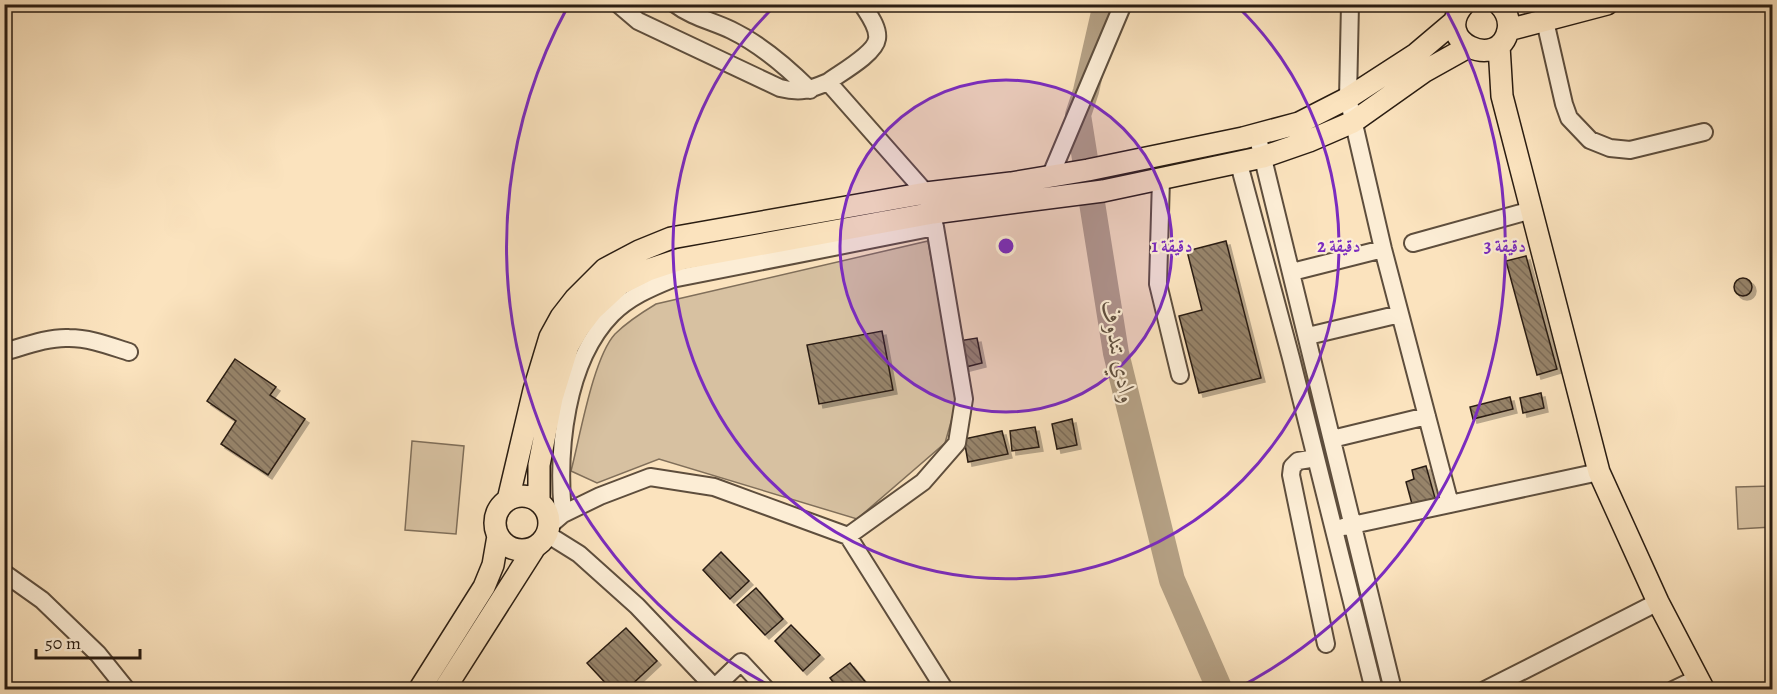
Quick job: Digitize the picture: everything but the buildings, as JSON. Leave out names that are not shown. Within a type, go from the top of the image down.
[{"type":"main road","points":[[1499,4],[1508,19],[1503,38],[1502,96],[1599,472],[1658,602],[1701,684]]},
{"type":"main road","points":[[548,530],[527,550],[510,548],[498,536],[495,528],[497,512],[508,500],[534,390],[550,337],[568,308],[605,269],[639,251],[671,238],[1103,191],[1239,164],[1309,141],[1353,122],[1425,71],[1473,49],[1489,50],[1503,38],[1545,21],[1607,4]]},
{"type":"main road","points":[[539,502],[538,465],[552,398],[568,346],[592,310],[621,284],[648,270],[681,260],[931,211],[1011,183],[1257,134],[1299,123],[1348,98],[1416,54],[1460,13]]},
{"type":"main road","points":[[1460,13],[1456,31],[1460,40],[1473,49],[1502,96]]},
{"type":"main road","points":[[444,690],[548,530],[545,508],[539,502],[524,496],[508,500]]},
{"type":"main road","points":[[419,690],[484,587],[494,565],[498,536]]},
{"type":"street","points":[[675,4],[687,13],[732,31],[776,58],[810,90]]},
{"type":"street","points":[[619,5],[638,21],[780,88],[797,92],[810,90],[828,82],[872,49],[877,39],[876,27],[862,4]]},
{"type":"street","points":[[1050,177],[1123,4]]},
{"type":"street","points":[[1350,4],[1348,98],[1383,249],[1450,504]]},
{"type":"street","points":[[1545,21],[1569,118],[1590,140],[1610,148],[1630,150],[1704,132]]},
{"type":"street","points":[[828,82],[931,211],[964,399],[957,443],[923,482],[848,536]]},
{"type":"street","points":[[1257,134],[1393,690]]},
{"type":"street","points":[[1239,164],[1374,690]]},
{"type":"street","points":[[1161,179],[1158,284],[1180,375]]},
{"type":"street","points":[[1413,243],[1532,210]]},
{"type":"street","points":[[548,530],[561,476],[562,441],[574,380],[592,339],[613,313],[643,291],[672,279],[931,211]]},
{"type":"street","points":[[1292,272],[1383,249]]},
{"type":"street","points":[[1308,336],[1400,314]]},
{"type":"street","points":[[4,351],[68,338],[91,341],[129,352]]},
{"type":"street","points":[[1332,439],[1427,416]]},
{"type":"street","points":[[1316,458],[1298,461],[1292,466],[1291,475],[1326,644]]},
{"type":"street","points":[[1334,529],[1599,472]]},
{"type":"street","points":[[548,530],[600,496],[650,477],[714,487],[848,536],[945,690]]},
{"type":"street","points":[[548,530],[579,554],[637,606],[713,688],[741,662],[767,690]]},
{"type":"street","points":[[4,573],[42,600],[98,654],[127,690]]},
{"type":"street","points":[[1485,690],[1658,602]]},
{"type":"street","points":[[1673,690],[1701,684]]},
{"type":"shaded area","points":[[928,241],[957,401],[945,443],[857,519],[659,459],[597,483],[571,471],[594,379],[607,345],[615,334],[645,311],[656,304]]},
{"type":"shaded area","points":[[412,441],[464,446],[456,534],[405,530]]},
{"type":"shaded area","points":[[1772,486],[1772,527],[1738,529],[1736,487]]},
{"type":"waterway","name":"وادي تندوف","points":[[1106,4],[1086,91],[1078,115],[1116,353],[1172,580],[1220,690]]}]
